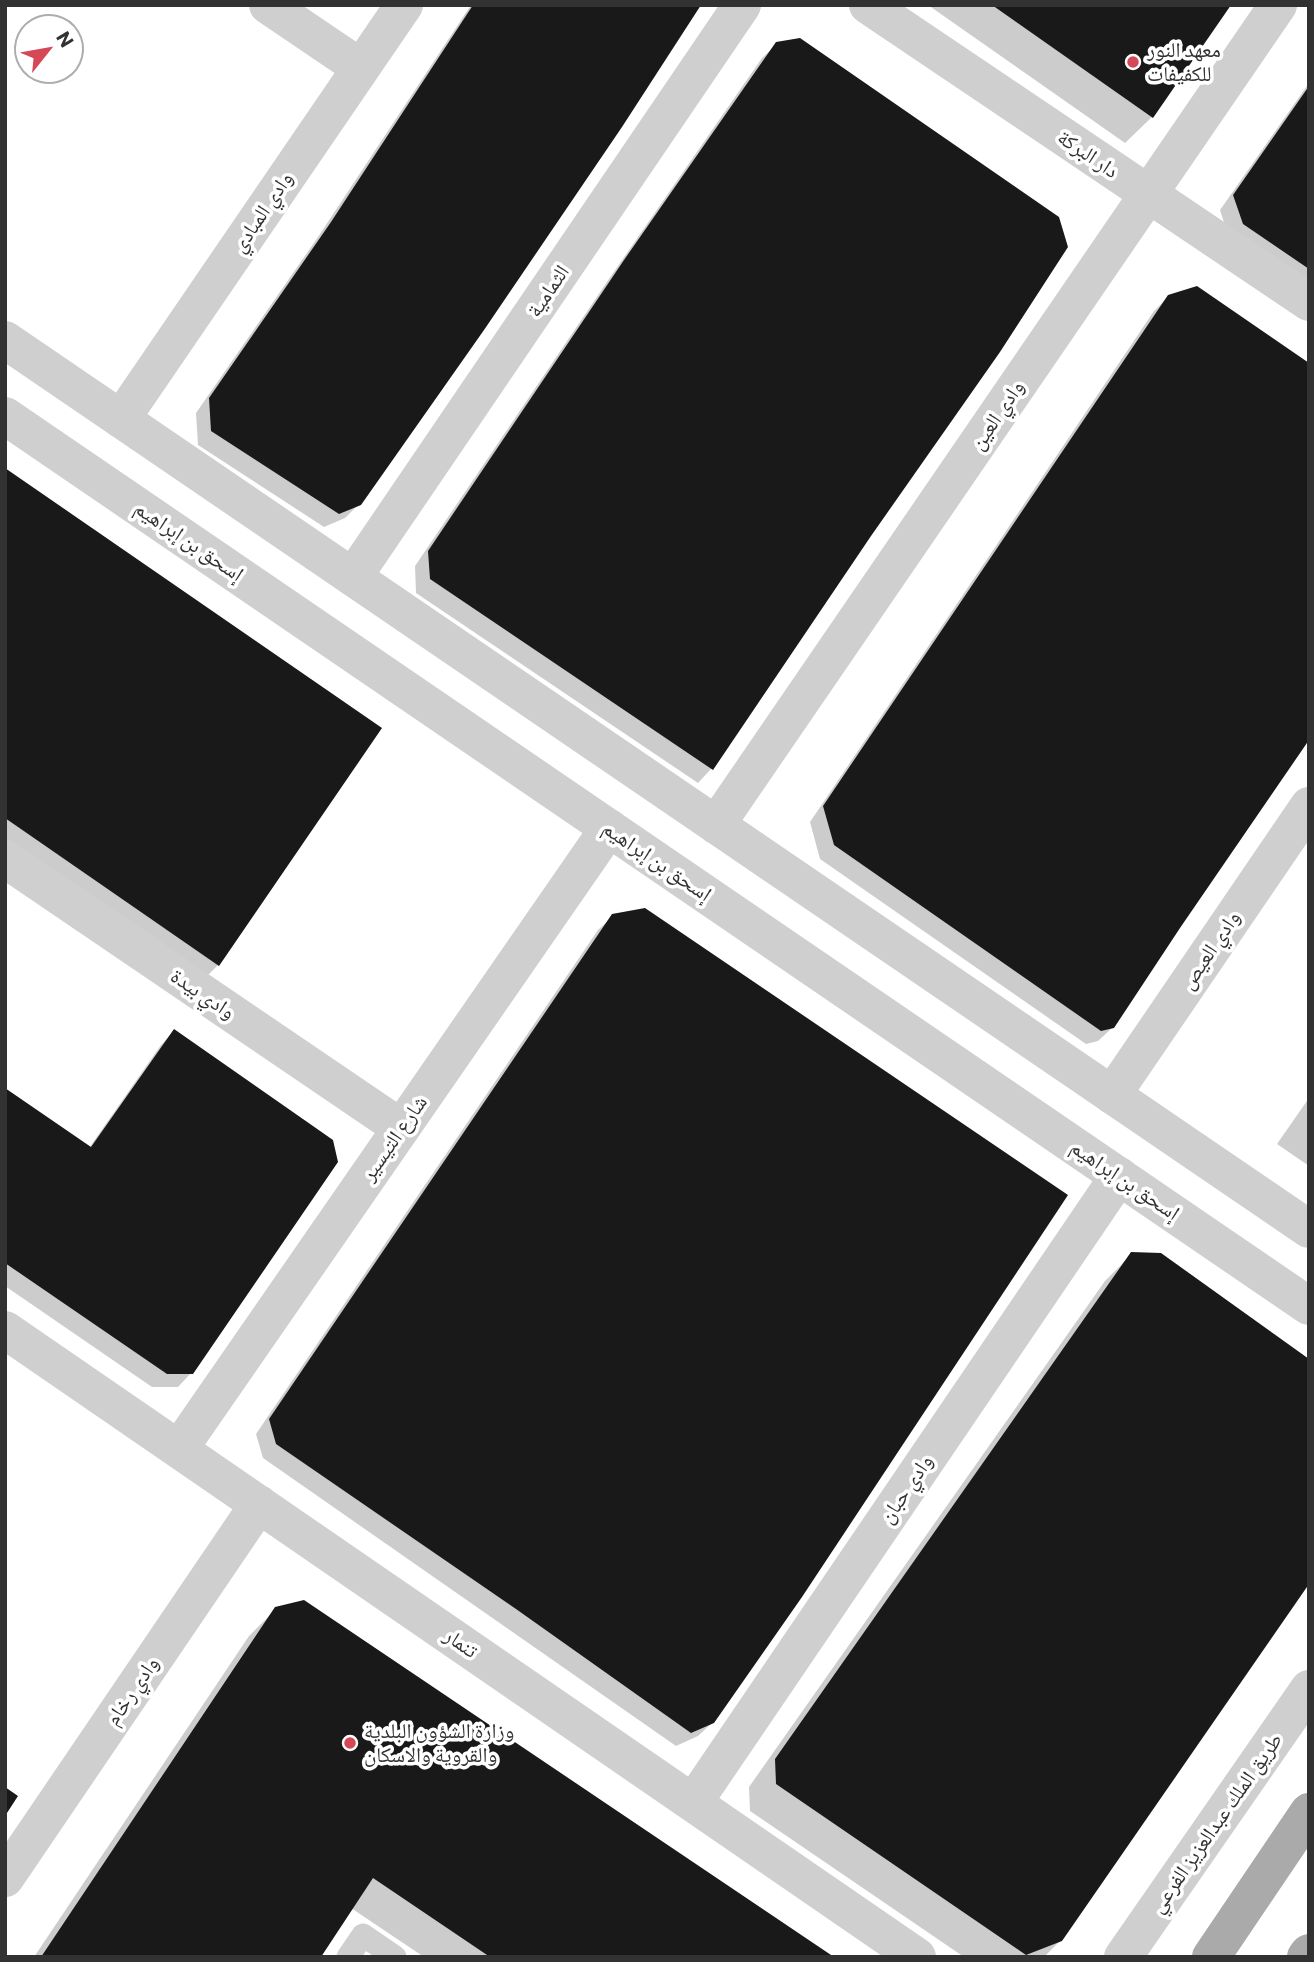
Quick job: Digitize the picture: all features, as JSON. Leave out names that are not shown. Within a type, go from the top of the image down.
[{"type":"main road","points":[[1211,1957],[1309,1812]]},
{"type":"street","points":[[268,5],[361,68]]},
{"type":"street","name":"وادي المبادي","points":[[121,419],[404,5]]},
{"type":"street","name":"الثمامية","points":[[353,577],[742,5]]},
{"type":"street","name":"دار البركة","points":[[868,5],[1309,302]]},
{"type":"street","name":"وادي العين","points":[[716,825],[1279,5]]},
{"type":"street","points":[[5,340],[1309,1229]]},
{"type":"street","name":"إسحق بن إبراهيم","points":[[5,416],[1309,1306]]},
{"type":"street","name":"وادي العيص","points":[[1112,1095],[1309,806]]},
{"type":"street","name":"شارع التيسير","points":[[179,1449],[609,828]]},
{"type":"street","name":"وادي بيدة","points":[[5,859],[401,1128]]},
{"type":"street","name":"وادي حبان","points":[[693,1803],[1119,1176]]},
{"type":"street","name":"تنمار","points":[[5,1330],[917,1957]]},
{"type":"street","name":"وادي رخام","points":[[5,1878],[259,1504]]},
{"type":"street","name":"طريق الملك عبدالعزيز الفرعي","points":[[1123,1957],[1309,1689]]},
{"type":"lane","points":[[348,1957],[363,1935],[395,1957]]},
{"type":"building","points":[[473,5],[701,5],[484,330],[361,505],[339,514],[211,431],[209,398],[331,222]]},
{"type":"building","name":"معهد النور للكفيفات","points":[[992,5],[1231,5],[1153,118]]},
{"type":"building","points":[[800,38],[1059,217],[1068,247],[1000,352],[871,536],[713,770],[430,579],[428,551],[624,260],[776,42]]},
{"type":"building","points":[[1309,86],[1309,269],[1243,224],[1233,195]]},
{"type":"building","points":[[1197,286],[1309,363],[1309,740],[1114,1028],[1101,1031],[834,845],[823,806],[1168,295]]},
{"type":"building","points":[[5,468],[382,728],[219,966],[5,818]]},
{"type":"building","points":[[645,908],[1068,1195],[802,1597],[714,1723],[691,1733],[276,1444],[269,1419],[612,914]]},
{"type":"building","points":[[174,1029],[333,1140],[338,1162],[193,1374],[167,1374],[5,1263],[5,1088],[91,1147]]},
{"type":"building","points":[[1131,1252],[1161,1253],[1309,1359],[1309,1584],[1062,1941],[1026,1955],[776,1784],[775,1759]]},
{"type":"building","name":"وزارة الشؤون البلدية والقروية والاسكان","points":[[304,1600],[834,1957],[490,1957],[373,1878],[321,1957],[41,1957],[275,1607]]},
{"type":"building","points":[[5,1787],[18,1796],[5,1816]]},
{"type":"place","name":"معهد النور للكفيفات","points":[[1133,62]]},
{"type":"place","name":"وزارة الشؤون البلدية والقروية والاسكان","points":[[350,1743]]}]
